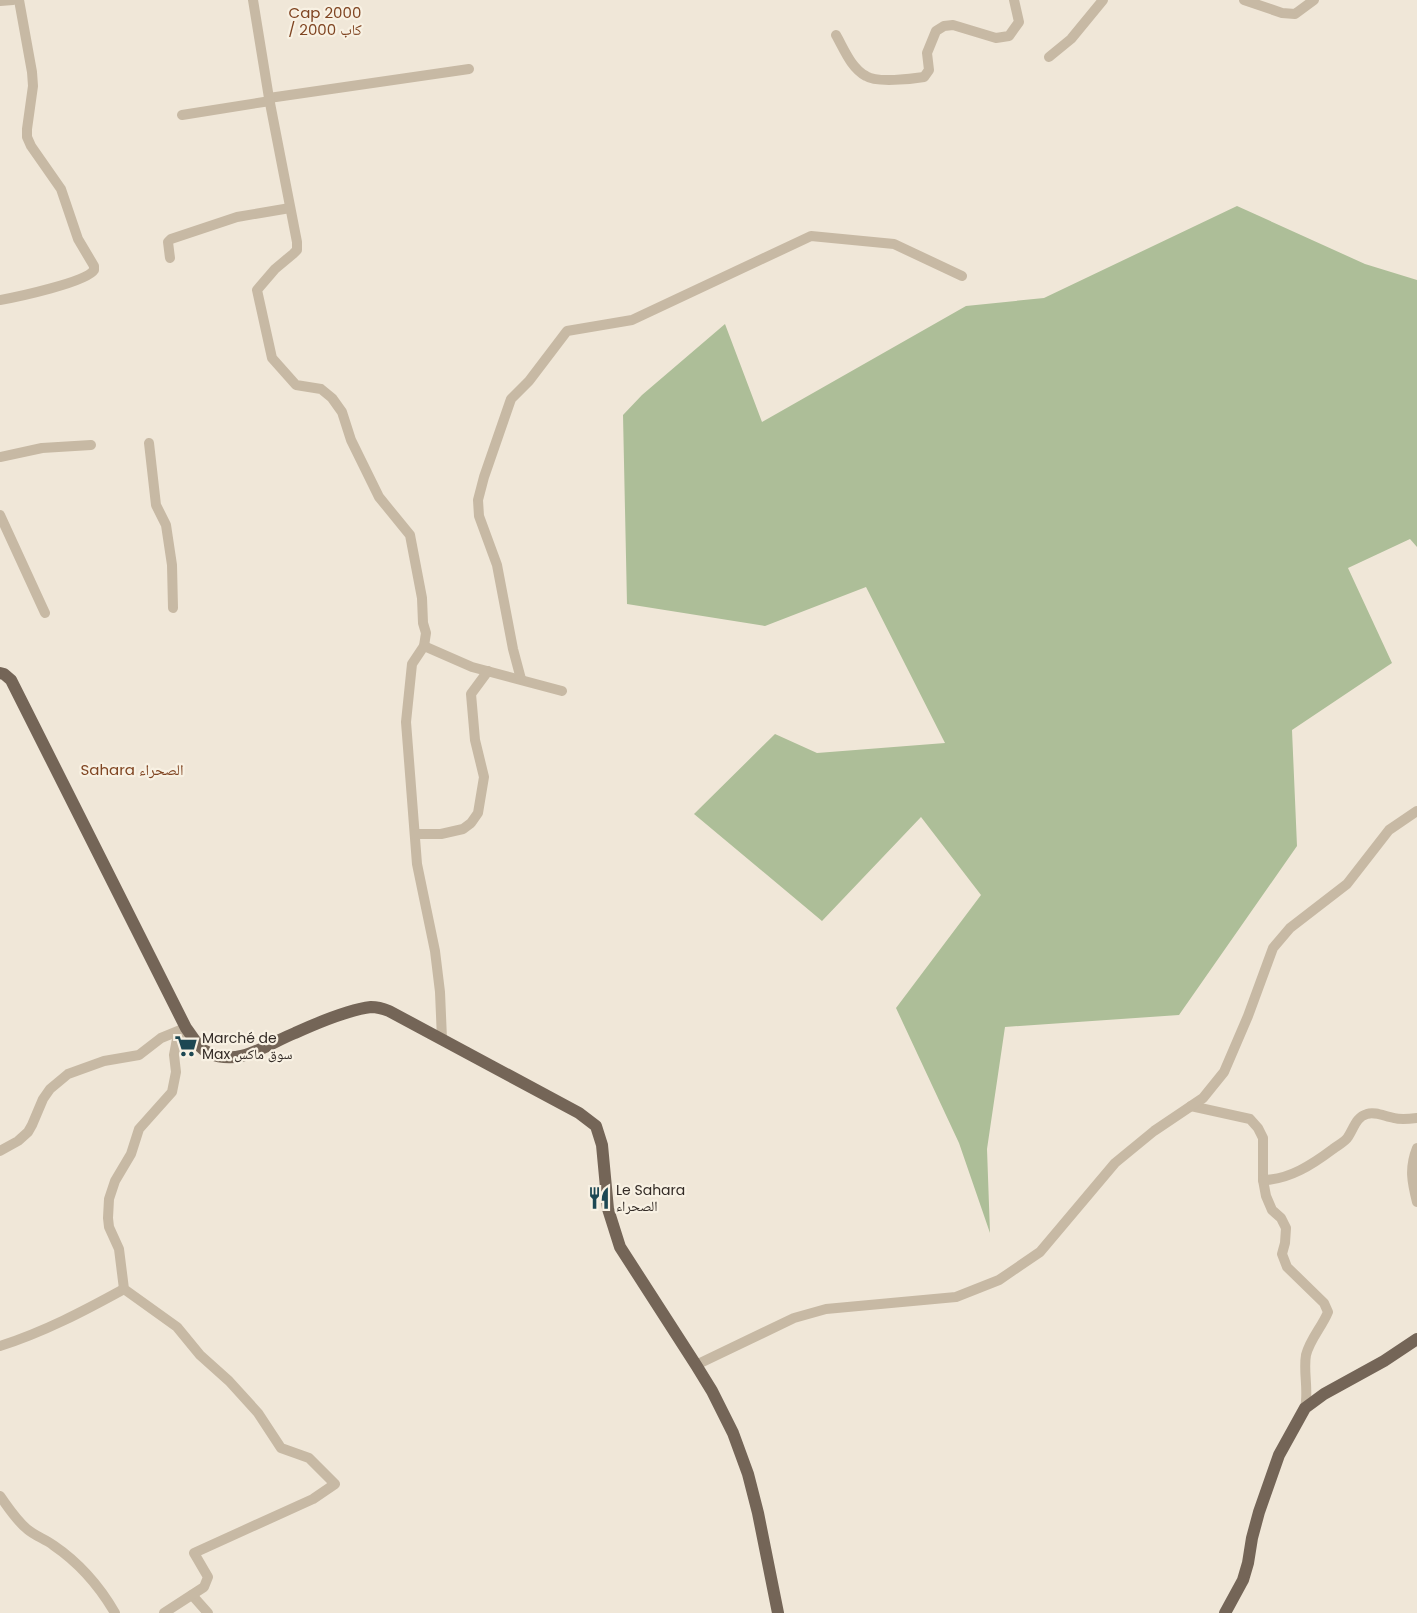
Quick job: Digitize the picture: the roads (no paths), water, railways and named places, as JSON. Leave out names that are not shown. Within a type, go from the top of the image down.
[{"type":"main road","points":[[0,673],[11,680],[186,1028],[198,1045],[208,1052],[219,1056],[236,1058],[255,1052],[295,1033],[337,1017],[372,1007],[389,1011],[442,1039],[579,1113],[596,1126],[602,1145],[608,1209],[620,1247],[712,1391],[748,1474],[758,1513],[778,1613]]},
{"type":"main road","points":[[1225,1613],[1243,1580],[1259,1512],[1279,1455],[1305,1408],[1324,1394],[1384,1361],[1417,1340]]},
{"type":"street","points":[[0,1],[14,0]]},
{"type":"street","points":[[0,300],[70,283],[92,274],[94,270],[94,266],[78,239],[61,189],[31,146],[27,137],[26,129],[33,86],[19,0]]},
{"type":"street","points":[[253,0],[297,250],[275,269],[257,290],[272,358],[296,385],[321,389],[342,412],[351,440],[379,497],[410,535],[422,598],[423,623],[426,633],[424,646],[412,664],[406,722],[418,864],[436,959],[440,992],[442,1039]]},
{"type":"street","points":[[836,35],[852,63],[866,77],[903,81],[924,77],[929,70],[927,53],[936,31],[944,26],[953,25],[996,38],[1009,36],[1019,22],[1014,0]]},
{"type":"street","points":[[1049,57],[1071,39],[1103,0]]},
{"type":"street","points":[[1244,0],[1282,12],[1295,14],[1314,0]]},
{"type":"street","points":[[182,115],[469,69]]},
{"type":"street","points":[[170,258],[168,242],[171,239],[237,217],[290,208]]},
{"type":"street","points":[[521,679],[497,565],[479,516],[478,500],[511,399],[529,381],[567,331],[632,320],[811,236],[894,244],[962,276]]},
{"type":"street","points":[[149,443],[156,505],[166,525],[172,565],[173,608]]},
{"type":"street","points":[[0,457],[42,448],[91,444]]},
{"type":"street","points":[[0,515],[45,613]]},
{"type":"street","points":[[424,646],[472,667],[562,691]]},
{"type":"street","points":[[415,834],[441,834],[463,829],[471,823],[478,813],[484,777],[475,740],[471,694],[488,671]]},
{"type":"street","points":[[696,1365],[794,1318],[826,1309],[956,1297],[1000,1280],[1040,1252],[1115,1163],[1154,1131],[1203,1098],[1224,1072],[1248,1016],[1273,948],[1290,928],[1347,884],[1389,830],[1417,811]]},
{"type":"street","points":[[0,1151],[18,1141],[28,1132],[42,1099],[68,1074],[104,1061],[139,1055],[161,1038],[186,1028]]},
{"type":"street","points":[[164,1613],[204,1587],[208,1577],[194,1552],[314,1499],[335,1484],[309,1458],[281,1448],[258,1413],[229,1381],[200,1355],[178,1327],[124,1289],[119,1250],[109,1227],[109,1199],[114,1181],[131,1154],[139,1129],[172,1092],[176,1072],[174,1055],[177,1039],[186,1028]]},
{"type":"street","points":[[1191,1106],[1250,1119],[1258,1128],[1263,1138],[1263,1180],[1266,1196],[1272,1210],[1281,1218],[1286,1228],[1282,1254],[1287,1267],[1324,1303],[1328,1312],[1323,1325],[1310,1343],[1306,1357],[1308,1396],[1305,1408]]},
{"type":"street","points":[[1263,1180],[1274,1180],[1305,1168],[1347,1138],[1356,1122],[1368,1113],[1394,1118],[1417,1118]]},
{"type":"street","points":[[1417,1148],[1414,1155],[1411,1179],[1417,1202]]},
{"type":"street","points":[[0,1346],[29,1337],[76,1315],[124,1289]]},
{"type":"street","points":[[0,1496],[26,1529],[35,1536],[52,1544],[83,1570],[115,1613]]},
{"type":"street","points":[[192,1595],[208,1613]]},
{"type":"place","name":"Marché de Max سوق ماكس","points":[[186,1046]]},
{"type":"place","name":"Le Sahara الصحراء","points":[[599,1198]]},
{"type":"district","name":"Cap 2000 / كاب 2000","points":[[325,22]]},
{"type":"district","name":"Sahara الصحراء","points":[[132,770]]}]
